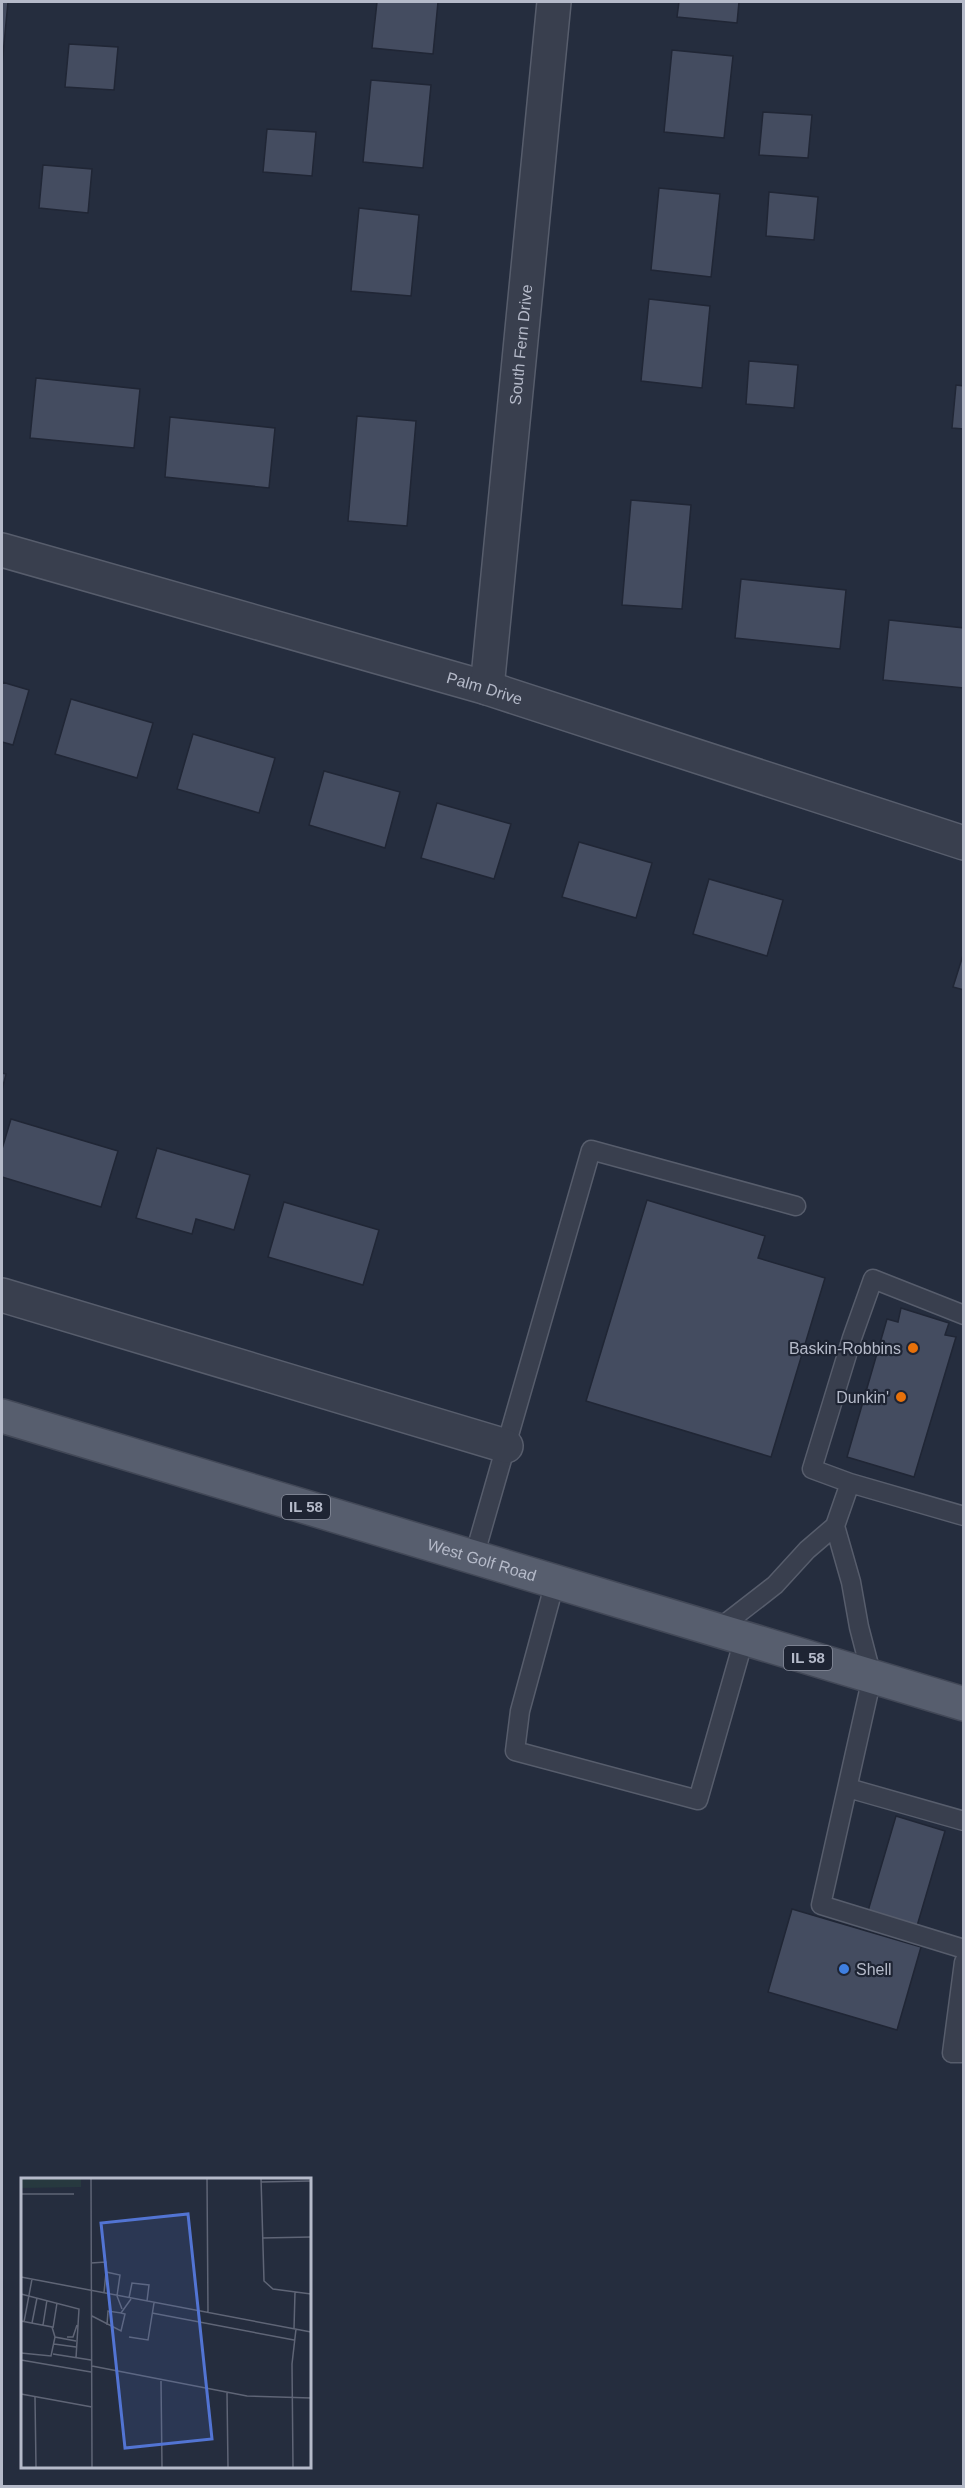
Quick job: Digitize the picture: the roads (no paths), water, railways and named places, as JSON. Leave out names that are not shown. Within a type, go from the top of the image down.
[{"type":"main road","name":"West Golf Road","points":[[2,1416],[963,1704]]},
{"type":"street","name":"South Fern Drive","points":[[487,688],[554,2]]},
{"type":"street","name":"Palm Drive","points":[[2,550],[487,688],[963,843]]},
{"type":"street","points":[[2,1295],[506,1446]]},
{"type":"lane","points":[[474,1557],[591,1150],[796,1206]]},
{"type":"lane","points":[[960,1314],[873,1279],[852,1338],[812,1469],[850,1484],[963,1516]]},
{"type":"lane","points":[[555,1582],[520,1711],[515,1751],[698,1800],[731,1634],[807,1550],[835,1526],[850,1484]]},
{"type":"lane","points":[[835,1526],[851,1582],[859,1627],[873,1677],[821,1905],[963,1949]]},
{"type":"lane","points":[[848,1788],[963,1821]]},
{"type":"lane","points":[[963,1962],[952,2053],[963,2053]]},
{"type":"place","name":"Baskin-Robbins","points":[[913,1348]]},
{"type":"place","name":"Dunkin'","points":[[901,1397]]},
{"type":"place","name":"Shell","points":[[844,1969]]}]
